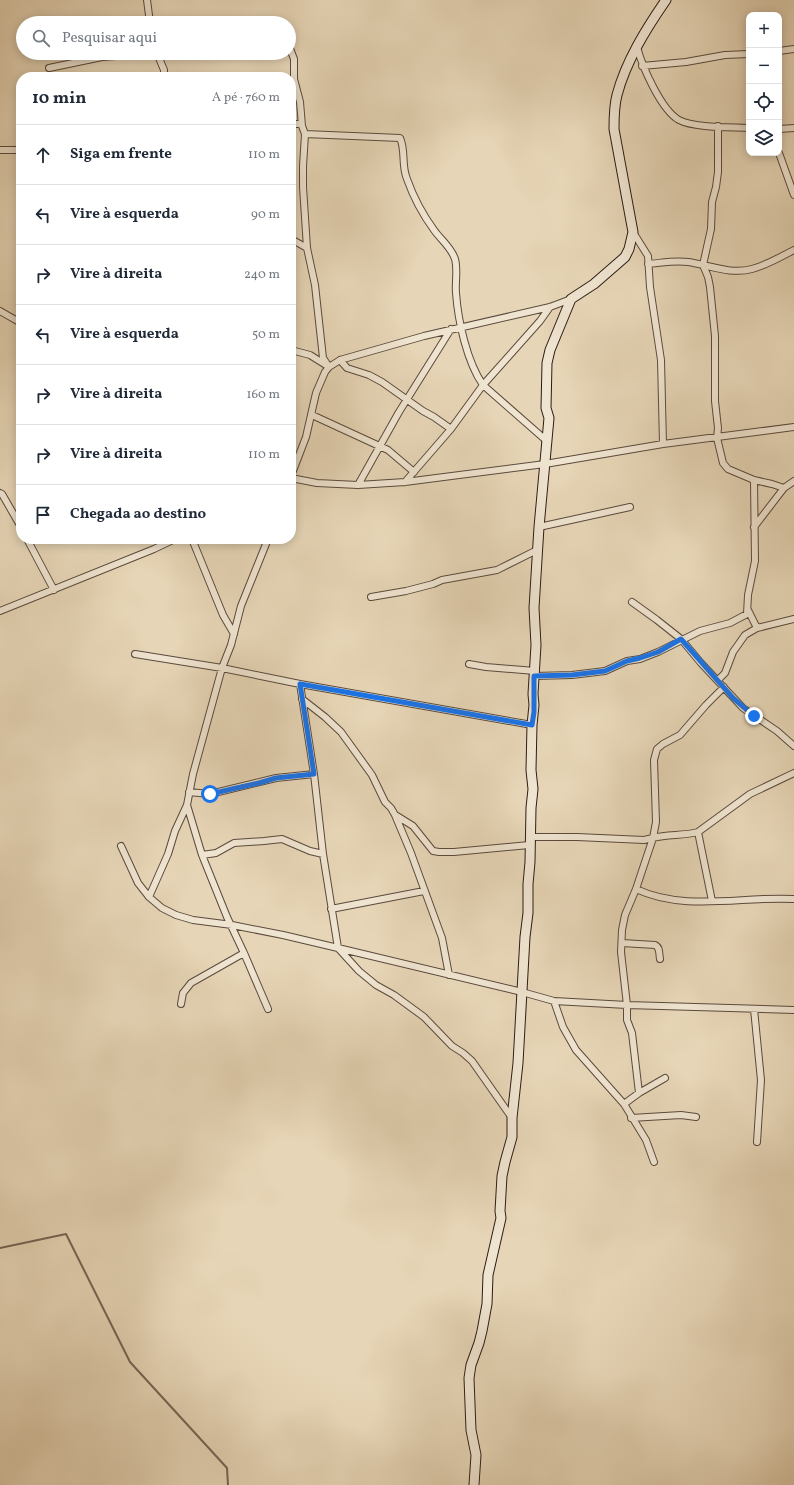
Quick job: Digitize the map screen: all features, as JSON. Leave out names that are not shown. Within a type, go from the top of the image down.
[{"type":"street","points":[[147,0],[149,16]]},
{"type":"street","points":[[663,444],[661,360],[650,287],[648,256],[633,232],[614,129],[614,112],[617,95],[637,47],[666,0]]},
{"type":"street","points":[[637,47],[642,66],[658,94],[670,112],[678,120],[689,124],[746,128]]},
{"type":"street","points":[[782,51],[794,49]]},
{"type":"street","points":[[642,66],[686,62],[725,55],[746,54]]},
{"type":"street","points":[[50,68],[88,60]]},
{"type":"street","points":[[159,60],[164,72]]},
{"type":"street","points":[[294,60],[294,72]]},
{"type":"street","points":[[296,87],[305,134],[302,166],[307,248],[315,284],[323,358],[329,367]]},
{"type":"street","points":[[296,124],[302,124]]},
{"type":"street","points":[[718,126],[718,172],[712,202],[711,229],[703,265],[710,287],[715,336],[715,401],[718,428],[717,438],[723,463],[728,469],[754,480],[784,488]]},
{"type":"street","points":[[782,129],[794,128]]},
{"type":"street","points":[[305,134],[400,138],[404,149],[404,171],[410,187],[434,230],[450,250],[456,264],[456,293],[462,327],[475,373],[483,385],[548,442]]},
{"type":"street","points":[[0,150],[16,150]]},
{"type":"street","points":[[780,156],[794,195]]},
{"type":"street","points":[[296,464],[306,437],[316,393],[325,372],[329,367],[340,360],[451,329],[550,307],[571,299],[594,284],[625,256],[629,250],[633,232]]},
{"type":"street","points":[[296,242],[307,248]]},
{"type":"street","points":[[648,264],[686,262],[731,270],[751,270],[772,262],[794,250]]},
{"type":"street","points":[[474,1485],[476,1455],[471,1430],[469,1378],[471,1365],[480,1343],[487,1304],[488,1275],[499,1228],[502,1176],[512,1137],[512,1118],[518,1063],[525,937],[528,914],[530,862],[529,841],[533,789],[531,770],[532,725],[534,712],[536,645],[534,608],[537,550],[548,442],[549,418],[546,408],[547,363],[550,350],[571,299]]},
{"type":"street","points":[[405,482],[451,429],[483,385],[540,321],[550,307]]},
{"type":"street","points":[[0,311],[16,320]]},
{"type":"street","points":[[358,485],[379,446],[451,329]]},
{"type":"street","points":[[296,351],[310,355],[329,367]]},
{"type":"street","points":[[340,360],[347,368],[369,375],[382,382],[451,429]]},
{"type":"street","points":[[312,414],[388,450],[414,472]]},
{"type":"street","points":[[296,478],[317,483],[358,485],[405,482],[545,464],[663,444],[794,427]]},
{"type":"street","points":[[754,480],[755,561],[747,601],[748,610],[756,628]]},
{"type":"street","points":[[754,528],[784,488],[794,481]]},
{"type":"street","points":[[0,492],[16,518]]},
{"type":"street","points":[[539,527],[630,507]]},
{"type":"street","points":[[30,544],[54,590]]},
{"type":"street","points":[[0,611],[164,544]]},
{"type":"street","points":[[194,544],[218,604],[234,634]]},
{"type":"street","points":[[148,897],[168,854],[175,831],[187,805],[189,792],[222,668],[234,634],[241,606],[266,544]]},
{"type":"street","points":[[371,597],[406,591],[442,580],[497,570],[537,550]]},
{"type":"street","points":[[632,602],[681,639],[743,708],[777,731],[794,746]]},
{"type":"street","points":[[470,664],[535,674],[572,675],[605,671],[627,661],[658,652],[681,639],[700,631],[730,623],[747,614],[748,610]]},
{"type":"street","points":[[718,680],[727,668],[733,652],[745,635],[756,628],[794,619]]},
{"type":"street","points":[[135,654],[222,668],[300,684],[532,725]]},
{"type":"street","points":[[300,684],[314,774],[323,854],[338,948],[359,971],[376,985],[394,995],[424,1017],[452,1046],[463,1053],[481,1073],[512,1118]]},
{"type":"street","points":[[639,1092],[632,1033],[627,1020],[628,1006],[622,959],[622,943],[625,915],[636,889],[653,838],[656,822],[654,760],[657,749],[685,730],[706,705],[724,687]]},
{"type":"street","points":[[302,699],[341,732],[372,775],[385,802],[395,815],[411,853],[442,938],[448,975]]},
{"type":"street","points":[[395,815],[400,820],[413,826],[433,851],[439,852],[454,852],[529,841],[577,837],[644,840],[662,836],[688,835],[698,832],[750,794],[794,773]]},
{"type":"street","points":[[189,792],[210,794],[276,778],[314,774]]},
{"type":"street","points":[[187,805],[202,856],[268,1009]]},
{"type":"street","points":[[698,832],[712,901]]},
{"type":"street","points":[[202,856],[216,853],[234,843],[282,839],[310,851],[323,854]]},
{"type":"street","points":[[121,846],[138,883],[148,897],[162,908],[176,915],[193,920],[232,925],[338,948],[554,1001],[628,1006],[794,1010]]},
{"type":"street","points":[[636,889],[648,895],[676,900],[712,901],[763,898],[794,900]]},
{"type":"street","points":[[331,909],[424,891]]},
{"type":"street","points":[[622,943],[655,944],[658,946],[660,959]]},
{"type":"street","points":[[181,1004],[184,993],[191,983],[244,953]]},
{"type":"street","points":[[554,1001],[563,1027],[576,1050],[624,1104],[631,1118],[646,1140],[654,1162]]},
{"type":"street","points":[[754,1009],[761,1080],[757,1142]]},
{"type":"street","points":[[624,1104],[639,1092],[665,1078]]},
{"type":"street","points":[[631,1118],[681,1115],[696,1116]]},
{"type":"waterway","points":[[0,1248],[66,1234],[130,1362],[227,1468],[228,1485]]},
{"type":"route","points":[[210,794],[276,778],[314,774],[300,684],[532,725],[534,712],[534,676],[572,675],[605,671],[627,661],[658,652],[681,639],[733,698],[754,716]]}]
